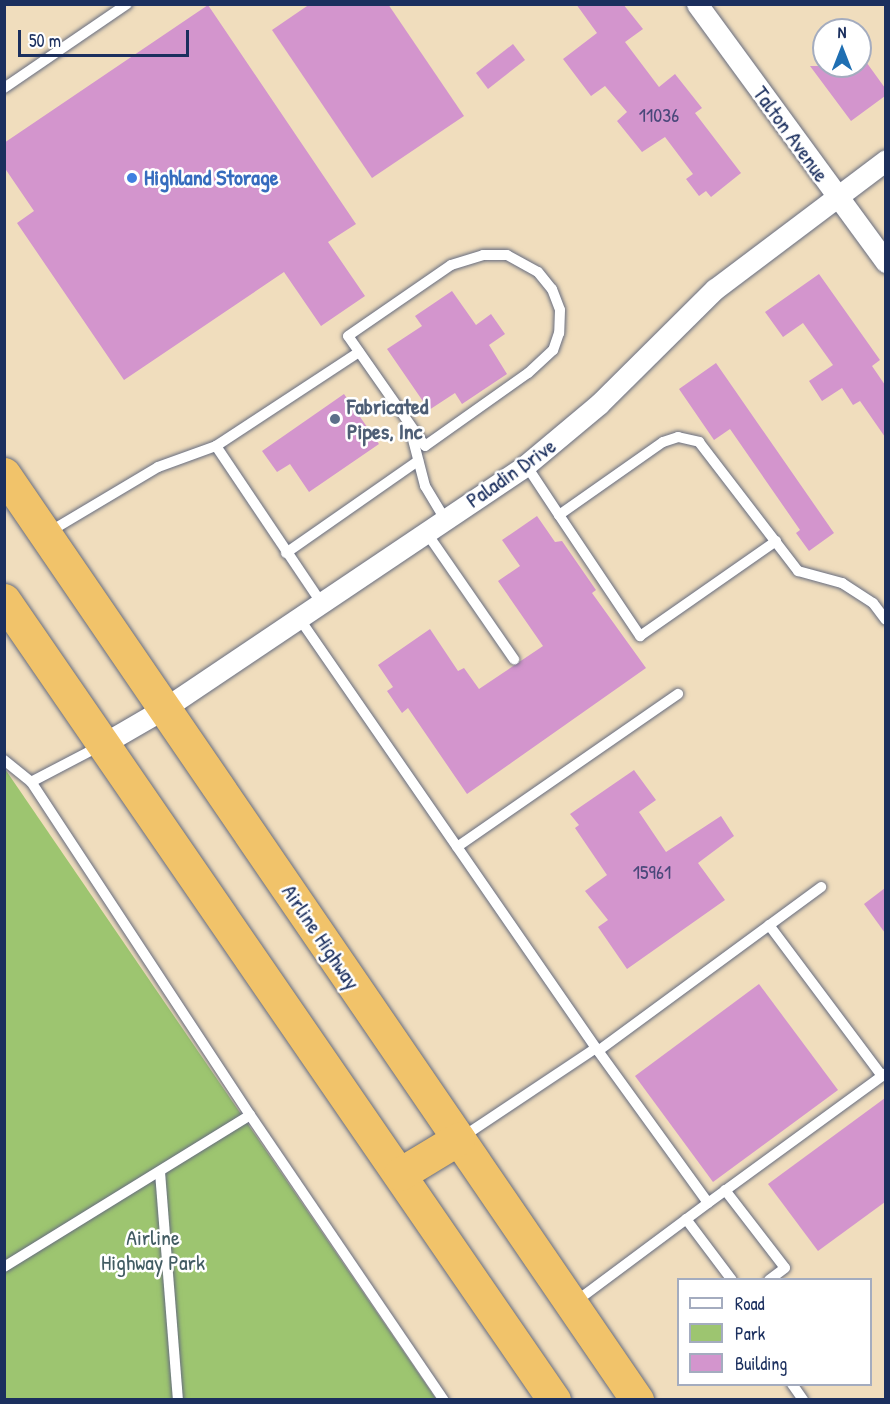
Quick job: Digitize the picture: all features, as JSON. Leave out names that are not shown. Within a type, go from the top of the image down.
[{"type":"highway","name":"Airline Highway","points":[[4,474],[637,1400]]},
{"type":"highway","points":[[4,600],[554,1400]]},
{"type":"highway","points":[[400,1174],[458,1139]]},
{"type":"street","name":"Talton Avenue","points":[[697,4],[885,262]]},
{"type":"street","name":"Paladin Drive","points":[[103,744],[165,708],[526,465],[599,404],[715,288],[885,160]]},
{"type":"lane","points":[[4,88],[127,4]]},
{"type":"lane","points":[[507,255],[538,272],[552,289],[560,310],[560,333],[553,350],[528,373],[425,446],[359,352],[348,336],[451,265],[465,259],[507,255]]},
{"type":"lane","points":[[46,534],[158,467],[216,446],[359,352]]},
{"type":"lane","points":[[408,421],[425,486],[445,519]]},
{"type":"lane","points":[[559,515],[663,442],[690,438],[708,451],[798,572],[842,583],[873,603],[885,620]]},
{"type":"lane","points":[[216,446],[321,602]]},
{"type":"lane","points":[[286,552],[418,461]]},
{"type":"lane","points":[[526,465],[640,636],[776,541]]},
{"type":"lane","points":[[426,532],[514,659]]},
{"type":"lane","points":[[299,618],[597,1050],[708,1203]]},
{"type":"lane","points":[[457,847],[678,694]]},
{"type":"lane","points":[[31,782],[103,744]]},
{"type":"lane","points":[[4,760],[31,782],[250,1115],[444,1400]]},
{"type":"lane","points":[[458,1139],[597,1050],[821,887]]},
{"type":"lane","points":[[572,1305],[884,1074],[769,925]]},
{"type":"lane","points":[[4,1267],[250,1115]]},
{"type":"lane","points":[[160,1172],[178,1400]]},
{"type":"lane","points":[[725,1190],[784,1268],[772,1278]]},
{"type":"lane","points":[[686,1219],[730,1278]]},
{"type":"lane","points":[[793,1386],[803,1400]]},
{"type":"green space","name":"Airline Highway Park","points":[[5,769],[436,1399],[4,1399]]},
{"type":"building","points":[[310,4],[388,4],[464,116],[372,178],[272,30]]},
{"type":"building","points":[[576,4],[623,4],[643,29],[625,42],[659,87],[675,74],[702,108],[695,113],[741,173],[711,197],[706,191],[699,196],[686,179],[693,174],[665,137],[642,152],[617,121],[627,112],[605,86],[591,96],[563,59],[597,33]]},
{"type":"building","points":[[208,5],[356,224],[328,242],[365,296],[321,326],[284,272],[124,380],[17,223],[34,211],[4,167],[4,143]]},
{"type":"building","points":[[513,44],[525,60],[488,89],[476,73]]},
{"type":"building","points":[[872,70],[885,88],[885,96],[851,121],[819,78],[872,78]]},
{"type":"building","points":[[819,274],[880,360],[872,366],[885,385],[885,437],[860,401],[853,405],[842,388],[822,401],[809,381],[833,365],[803,323],[783,337],[765,312]]},
{"type":"building","points":[[452,291],[476,325],[491,314],[505,334],[489,345],[507,374],[462,404],[455,393],[429,410],[387,349],[422,326],[415,316]]},
{"type":"building","points":[[716,363],[834,533],[809,551],[796,533],[800,530],[730,429],[714,440],[679,389]]},
{"type":"building","name":"Fabricated Pipes, Inc","points":[[344,394],[379,444],[309,492],[290,464],[277,472],[262,451]]},
{"type":"building","points":[[537,516],[555,542],[562,541],[596,590],[592,593],[646,668],[467,794],[408,708],[402,713],[387,691],[393,687],[378,665],[430,629],[458,671],[464,668],[479,689],[543,646],[498,581],[520,566],[502,540]]},
{"type":"building","points":[[634,770],[656,800],[639,812],[666,852],[721,816],[734,836],[698,863],[725,900],[627,969],[598,927],[608,920],[585,891],[607,875],[575,828],[579,825],[570,814]]},
{"type":"building","points":[[885,888],[885,933],[864,904]]},
{"type":"building","points":[[759,984],[838,1090],[713,1182],[635,1076]]},
{"type":"building","points":[[885,1098],[885,1202],[818,1251],[768,1184]]},
{"type":"place","name":"Highland Storage","points":[[132,178]]},
{"type":"place","name":"Fabricated Pipes, Inc","points":[[335,419]]}]
